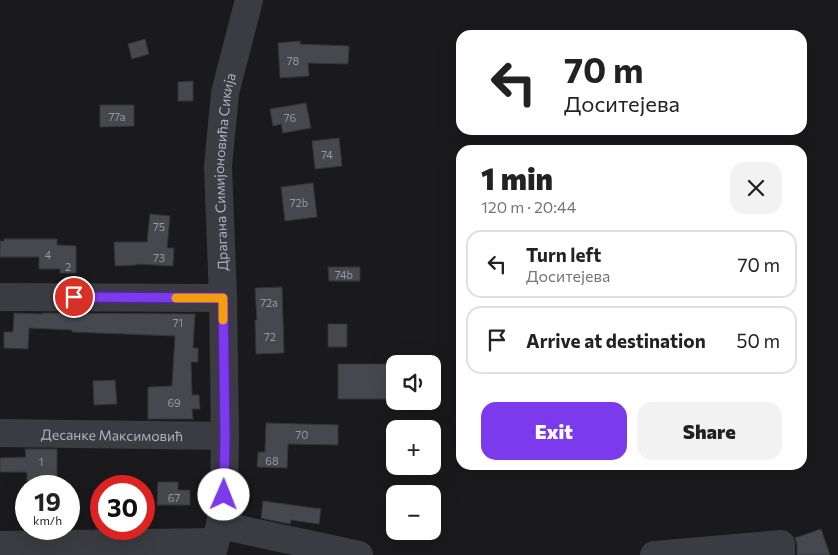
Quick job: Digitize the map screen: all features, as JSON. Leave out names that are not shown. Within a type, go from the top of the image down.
[{"type":"street","name":"Драгана Симијоновића Сикија","points":[[216,541],[224,495],[225,436],[223,298],[218,166],[225,93],[249,0]]},
{"type":"street","points":[[0,297],[223,298]]},
{"type":"street","name":"Десанке Максимовић","points":[[0,433],[225,436]]},
{"type":"street","points":[[0,545],[216,541],[360,555]]},
{"type":"street","points":[[654,555],[781,544],[781,555]]},
{"type":"building","points":[[145,39],[149,54],[132,59],[128,44]]},
{"type":"building","points":[[300,41],[300,44],[349,46],[348,64],[308,63],[309,76],[280,78],[278,43]]},
{"type":"building","points":[[193,81],[193,101],[178,101],[178,82]]},
{"type":"building","points":[[306,103],[311,128],[283,133],[281,124],[273,126],[270,109]]},
{"type":"building","points":[[100,105],[134,105],[134,126],[100,127]]},
{"type":"building","points":[[339,138],[342,166],[315,169],[312,141]]},
{"type":"building","points":[[313,183],[317,217],[285,221],[281,187]]},
{"type":"building","points":[[150,214],[170,216],[167,248],[174,248],[173,266],[136,264],[115,266],[114,242],[147,242]]},
{"type":"building","points":[[4,239],[57,239],[57,245],[76,246],[76,273],[60,273],[60,269],[39,269],[39,257],[0,257],[0,241],[4,241]]},
{"type":"building","points":[[328,267],[360,267],[360,281],[329,281]]},
{"type":"building","points":[[282,287],[284,353],[256,354],[255,320],[257,320],[255,288]]},
{"type":"building","points":[[14,313],[195,314],[193,348],[198,348],[198,362],[191,362],[192,395],[199,395],[200,409],[192,409],[193,419],[148,419],[148,387],[172,386],[175,336],[72,332],[72,330],[29,328],[28,349],[4,348],[4,332],[13,332]]},
{"type":"building","points":[[328,324],[347,324],[347,347],[328,347]]},
{"type":"building","points":[[338,364],[386,364],[386,399],[338,399]]},
{"type":"building","points":[[115,380],[117,404],[94,405],[93,381]]},
{"type":"building","points":[[266,423],[338,425],[338,445],[288,444],[287,468],[257,467],[258,452],[265,452]]},
{"type":"building","points":[[25,449],[57,449],[57,475],[27,475],[26,472],[0,472],[0,458],[26,457]]},
{"type":"building","points":[[158,482],[178,482],[178,490],[190,490],[190,505],[157,505]]},
{"type":"building","points":[[263,501],[321,509],[319,524],[291,520],[290,524],[261,518]]},
{"type":"building","points":[[821,529],[830,555],[797,555],[795,538]]},
{"type":"slow traffic","points":[[176,298],[223,298],[223,320]]},
{"type":"route","points":[[74,297],[223,298],[224,495]]}]
